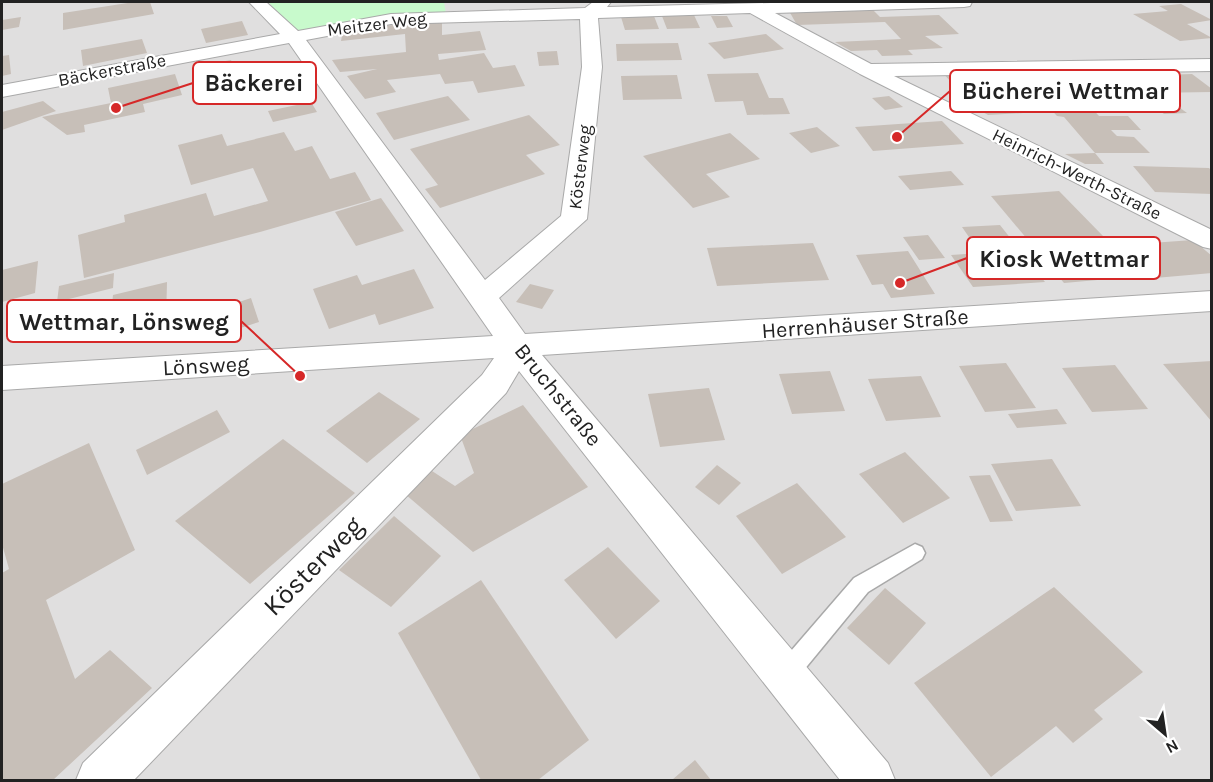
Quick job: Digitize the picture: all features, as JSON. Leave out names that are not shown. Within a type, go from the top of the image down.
[{"type":"street","name":"Bruchstraße","points":[[257,2],[293,36],[518,347],[871,780]]},
{"type":"street","name":"Meitzer Weg","points":[[293,36],[392,19],[597,7],[751,8],[964,2]]},
{"type":"street","name":"Kösterweg","points":[[482,297],[574,219],[592,67],[589,18],[597,7]]},
{"type":"street","name":"Heinrich-Werth-Straße","points":[[751,8],[867,70],[1212,241]]},
{"type":"street","name":"Bäckerstraße","points":[[2,91],[293,36]]},
{"type":"street","points":[[867,70],[1212,65]]},
{"type":"street","name":"Herrenhäuser Straße","points":[[518,347],[1212,301]]},
{"type":"street","name":"Kösterweg","points":[[100,780],[494,384],[518,347]]},
{"type":"street","name":"Lönsweg","points":[[2,378],[518,347]]},
{"type":"lane","points":[[785,675],[861,585],[915,553]]},
{"type":"shaded area","points":[[2,2],[1211,2],[1211,780],[2,780]]},
{"type":"green space","points":[[268,2],[444,2],[446,14],[298,32]]},
{"type":"building","points":[[134,2],[150,2],[154,14],[63,30],[63,13]]},
{"type":"building","points":[[1181,4],[1212,20],[1187,24],[1212,38],[1180,41],[1133,14],[1168,11],[1159,6]]},
{"type":"building","points":[[872,9],[880,17],[939,15],[959,34],[925,36],[943,48],[908,50],[913,55],[882,56],[877,50],[851,51],[835,42],[901,39],[885,22],[797,25],[789,11]]},
{"type":"building","points":[[694,15],[700,28],[667,29],[662,16]]},
{"type":"building","points":[[654,16],[659,29],[625,30],[621,17]]},
{"type":"building","points":[[711,16],[727,16],[733,27],[717,28]]},
{"type":"building","points":[[21,17],[19,27],[2,30],[2,20]]},
{"type":"building","points":[[442,20],[442,35],[480,31],[486,50],[438,54],[439,60],[484,53],[493,68],[515,65],[525,86],[478,93],[473,81],[445,84],[440,74],[387,80],[396,92],[365,99],[347,76],[377,69],[340,72],[332,60],[406,52],[405,34],[341,41],[343,30]]},
{"type":"building","points":[[242,21],[248,35],[206,43],[201,29]]},
{"type":"building","points":[[766,34],[784,49],[724,59],[708,43]]},
{"type":"building","points":[[142,39],[147,53],[83,66],[81,50]]},
{"type":"building","points":[[678,43],[682,60],[617,61],[616,44]]},
{"type":"building","points":[[557,51],[559,65],[539,66],[537,52]]},
{"type":"building","points":[[9,55],[11,74],[2,76],[2,56]]},
{"type":"building","points":[[231,60],[233,65],[254,61],[259,75],[238,79],[239,83],[203,90],[197,66]]},
{"type":"building","points":[[989,71],[1018,100],[969,102],[942,72]]},
{"type":"building","points":[[758,73],[769,98],[783,98],[790,114],[747,115],[743,101],[715,102],[707,74]]},
{"type":"building","points":[[175,74],[182,95],[143,104],[145,112],[84,125],[85,132],[67,135],[42,117],[111,103],[108,88]]},
{"type":"building","points":[[1192,74],[1212,89],[1212,92],[1148,93],[1128,76]]},
{"type":"building","points":[[677,75],[682,99],[623,100],[621,76]]},
{"type":"building","points":[[448,96],[470,120],[394,140],[376,113]]},
{"type":"building","points":[[889,96],[903,107],[885,110],[872,98]]},
{"type":"building","points":[[1169,100],[1187,113],[1164,114],[1147,101]]},
{"type":"building","points":[[43,101],[56,111],[2,130],[2,112]]},
{"type":"building","points":[[311,102],[317,112],[273,122],[268,111]]},
{"type":"building","points":[[1045,103],[1087,103],[1099,116],[1128,116],[1141,130],[1111,130],[1117,136],[1134,137],[1150,153],[1095,153],[1064,117],[1057,116]]},
{"type":"building","points":[[1014,104],[1023,113],[988,115],[972,106]]},
{"type":"building","points":[[529,115],[560,145],[526,155],[545,174],[440,208],[425,189],[438,185],[410,149]]},
{"type":"building","points":[[942,121],[964,144],[873,151],[855,127]]},
{"type":"building","points":[[817,127],[840,146],[811,153],[789,133]]},
{"type":"building","points":[[284,132],[295,151],[312,146],[330,179],[355,172],[371,200],[84,278],[78,235],[125,222],[124,215],[206,193],[214,216],[268,201],[253,168],[191,185],[178,145],[222,134],[227,146]]},
{"type":"building","points":[[730,133],[760,159],[706,174],[730,197],[693,208],[643,156]]},
{"type":"building","points":[[1095,153],[1104,164],[1085,164],[1065,154]]},
{"type":"building","points":[[1133,166],[1209,168],[1212,171],[1212,194],[1155,192]]},
{"type":"building","points":[[951,171],[964,185],[910,190],[898,176]]},
{"type":"building","points":[[1059,191],[1142,276],[1064,283],[991,196]]},
{"type":"building","points":[[381,198],[404,231],[356,246],[335,212]]},
{"type":"building","points":[[1000,225],[1045,282],[973,287],[951,255],[980,253],[962,227]]},
{"type":"building","points":[[928,235],[945,258],[919,260],[903,237]]},
{"type":"building","points":[[1193,240],[1212,256],[1212,273],[1155,278],[1123,245]]},
{"type":"building","points":[[813,243],[829,280],[717,286],[707,248]]},
{"type":"building","points":[[908,251],[935,294],[891,298],[883,284],[872,285],[856,255]]},
{"type":"building","points":[[38,261],[35,293],[2,302],[2,270]]},
{"type":"building","points":[[414,269],[434,308],[379,325],[375,314],[329,329],[313,289],[357,275],[362,285]]},
{"type":"building","points":[[114,273],[113,288],[57,302],[59,286]]},
{"type":"building","points":[[167,282],[166,322],[109,336],[113,295]]},
{"type":"building","points":[[530,284],[554,290],[542,309],[516,302]]},
{"type":"building","points":[[251,298],[259,322],[225,333],[218,309]]},
{"type":"building","points":[[1212,361],[1212,422],[1163,364]]},
{"type":"building","points":[[1006,363],[1036,408],[985,412],[959,366]]},
{"type":"building","points":[[1115,365],[1148,409],[1092,412],[1062,368]]},
{"type":"building","points":[[830,371],[845,411],[792,414],[779,374]]},
{"type":"building","points":[[921,376],[941,417],[886,421],[868,379]]},
{"type":"building","points":[[709,388],[725,440],[660,447],[648,394]]},
{"type":"building","points":[[379,392],[420,419],[367,463],[326,431]]},
{"type":"building","points":[[523,405],[588,487],[473,552],[405,494],[432,471],[455,486],[474,473],[460,435]]},
{"type":"building","points":[[1057,409],[1067,424],[1017,428],[1008,414]]},
{"type":"building","points":[[217,410],[230,432],[147,475],[136,450]]},
{"type":"building","points":[[283,439],[355,493],[250,584],[175,521]]},
{"type":"building","points":[[89,443],[135,550],[46,600],[75,679],[110,650],[152,688],[53,780],[2,780],[2,573],[9,569],[2,544],[2,484]]},
{"type":"building","points":[[905,452],[950,498],[903,523],[859,474]]},
{"type":"building","points":[[1052,459],[1081,506],[1016,511],[991,464]]},
{"type":"building","points":[[717,465],[741,483],[719,505],[695,487]]},
{"type":"building","points":[[990,475],[1013,521],[990,522],[969,476]]},
{"type":"building","points":[[797,483],[846,537],[782,574],[736,516]]},
{"type":"building","points":[[394,516],[441,556],[391,607],[339,570]]},
{"type":"building","points":[[608,547],[660,601],[616,639],[564,580]]},
{"type":"building","points":[[481,580],[589,740],[538,780],[481,780],[398,633]]},
{"type":"building","points":[[1054,587],[1143,672],[1094,710],[1103,719],[1073,743],[1056,726],[991,777],[914,683]]},
{"type":"building","points":[[885,588],[926,623],[889,665],[847,628]]},
{"type":"building","points":[[695,760],[711,780],[672,780]]},
{"type":"place","name":"Bäckerei","points":[[116,108]]},
{"type":"place","name":"Bücherei Wettmar","points":[[897,137]]},
{"type":"place","name":"Kiosk Wettmar","points":[[900,283]]},
{"type":"place","name":"Wettmar, Lönsweg","points":[[300,376]]}]
